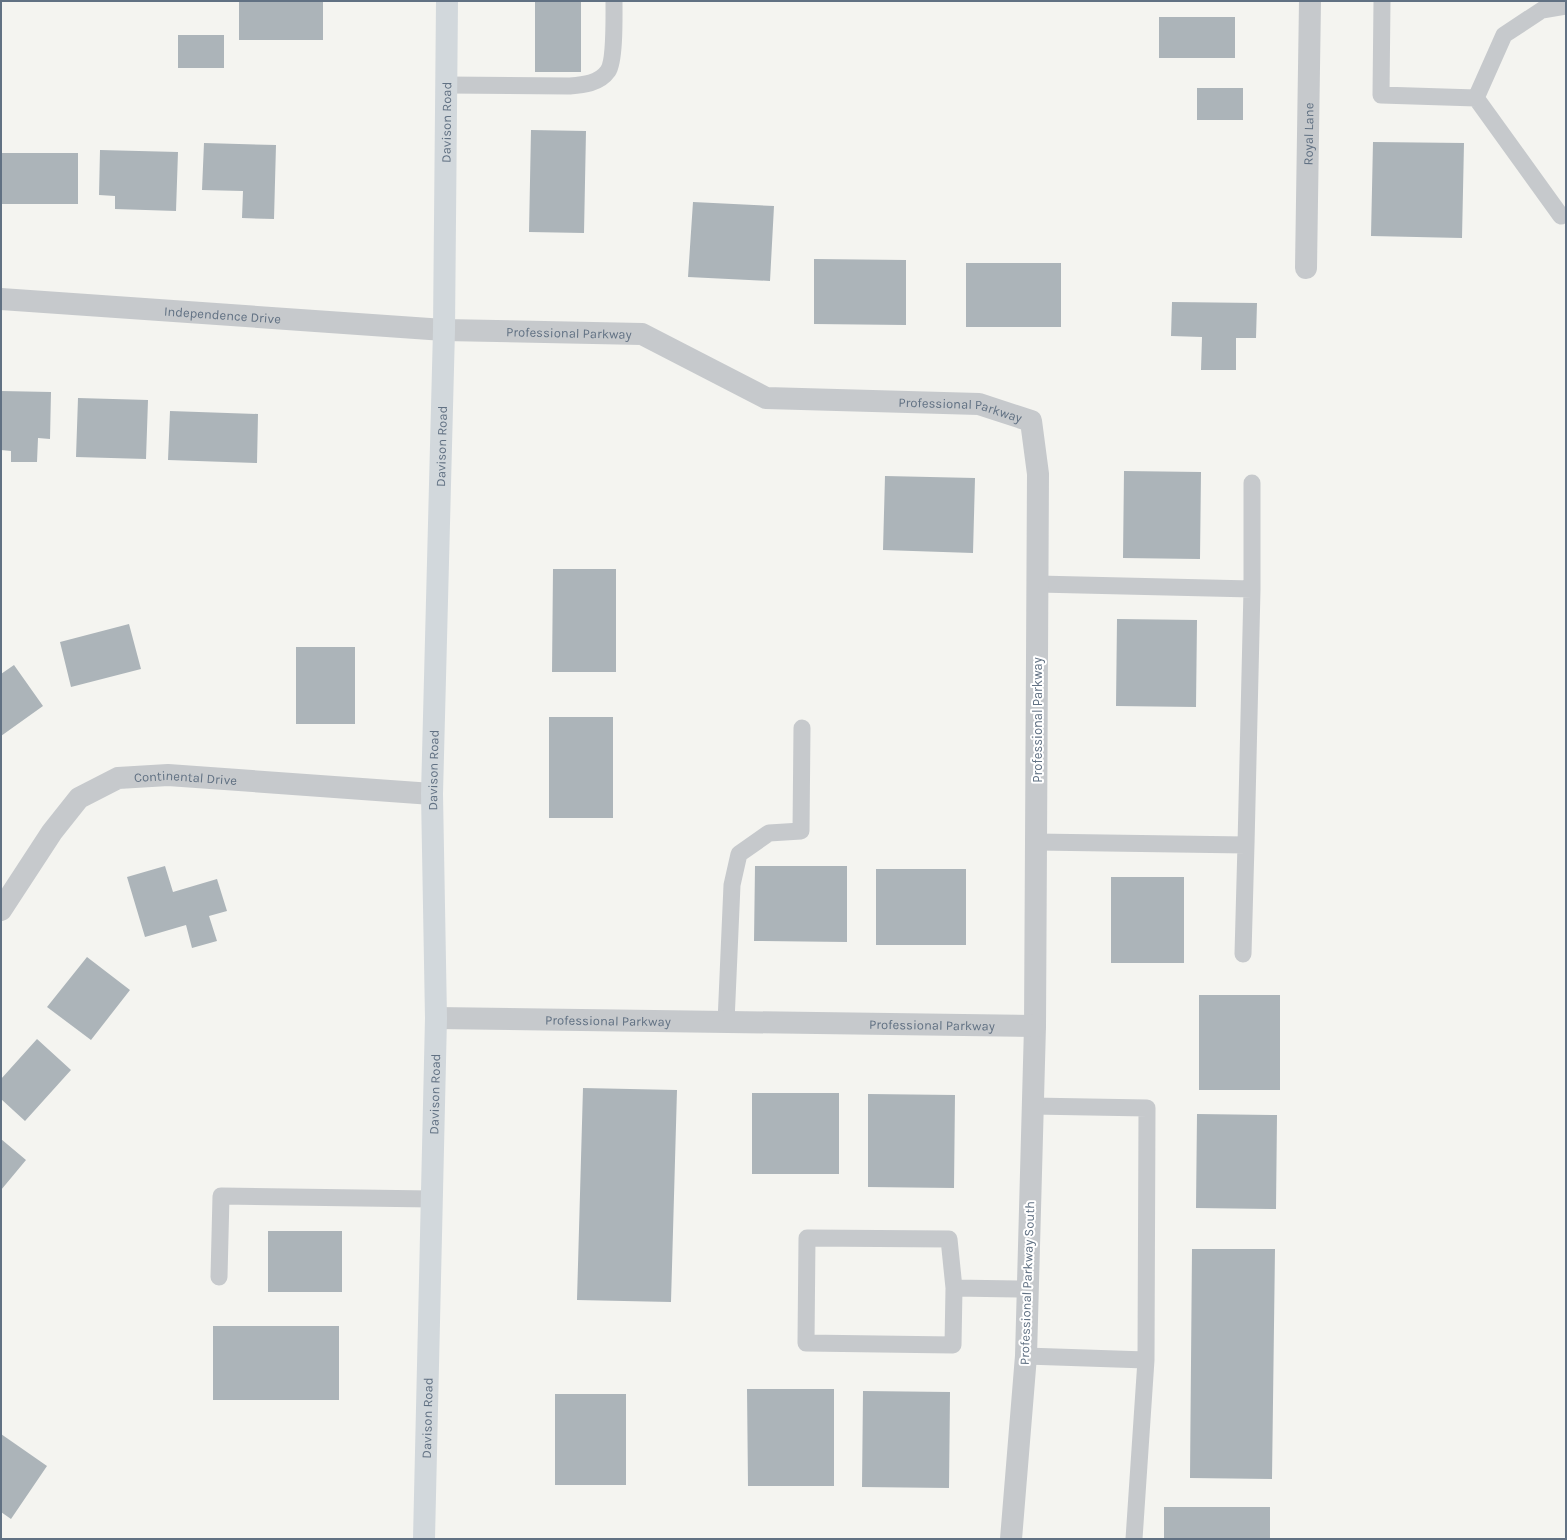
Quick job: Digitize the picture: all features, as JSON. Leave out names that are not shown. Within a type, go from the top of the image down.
[{"type":"street","name":"Davison Road","points":[[424,1539],[436,1018],[432,794],[444,330],[447,1]]},
{"type":"street","name":"Royal Lane","points":[[1306,268],[1310,1]]},
{"type":"street","name":"Independence Drive","points":[[1,299],[444,330]]},
{"type":"street","name":"Professional Parkway","points":[[436,1018],[1035,1026],[1038,474],[1031,421],[978,404],[766,398],[642,334],[444,330]]},
{"type":"street","name":"Continental Drive","points":[[1,910],[52,832],[79,798],[118,778],[168,775],[432,794]]},
{"type":"street","name":"Professional Parkway South","points":[[1011,1539],[1026,1356],[1035,1026]]},
{"type":"lane","points":[[446,85],[569,86],[586,85],[599,79],[608,71],[611,58],[614,1]]},
{"type":"lane","points":[[1382,1],[1382,95],[1476,98]]},
{"type":"lane","points":[[1476,98],[1504,35],[1542,10],[1566,6]]},
{"type":"lane","points":[[1476,98],[1561,216]]},
{"type":"lane","points":[[1243,954],[1252,589],[1252,483]]},
{"type":"lane","points":[[1038,584],[1252,589]]},
{"type":"lane","points":[[726,1022],[732,885],[739,854],[769,833],[801,831],[802,728]]},
{"type":"lane","points":[[1036,842],[1246,844]]},
{"type":"lane","points":[[1032,1106],[1147,1108],[1146,1360],[1134,1539]]},
{"type":"lane","points":[[218,1277],[221,1196],[432,1199]]},
{"type":"lane","points":[[807,1238],[949,1239],[954,1288],[953,1345],[806,1343],[807,1238]]},
{"type":"lane","points":[[954,1288],[1027,1289]]},
{"type":"lane","points":[[1026,1356],[1146,1360]]},
{"type":"building","points":[[239,1],[323,1],[323,40],[239,40]]},
{"type":"building","points":[[535,1],[581,1],[581,72],[535,72]]},
{"type":"building","points":[[1159,17],[1235,17],[1235,58],[1159,58]]},
{"type":"building","points":[[178,35],[224,35],[224,68],[178,68]]},
{"type":"building","points":[[1197,88],[1243,88],[1243,120],[1197,120]]},
{"type":"building","points":[[531,130],[586,131],[584,233],[529,232]]},
{"type":"building","points":[[1373,142],[1464,143],[1462,238],[1371,236]]},
{"type":"building","points":[[204,143],[276,145],[274,219],[242,218],[243,191],[202,190]]},
{"type":"building","points":[[100,150],[178,152],[176,211],[115,209],[115,196],[99,195]]},
{"type":"building","points":[[2,153],[78,153],[78,204],[2,204]]},
{"type":"building","points":[[693,202],[774,206],[770,281],[688,277]]},
{"type":"building","points":[[814,259],[906,260],[906,325],[814,324]]},
{"type":"building","points":[[966,263],[1061,263],[1061,327],[966,327]]},
{"type":"building","points":[[1172,302],[1257,303],[1256,338],[1236,338],[1236,370],[1201,370],[1202,337],[1171,336]]},
{"type":"building","points":[[1,391],[51,392],[50,439],[38,438],[37,462],[11,462],[11,451],[1,450]]},
{"type":"building","points":[[78,398],[148,400],[146,459],[76,457]]},
{"type":"building","points":[[170,411],[258,414],[257,463],[168,460]]},
{"type":"building","points":[[1124,471],[1201,472],[1200,559],[1123,558]]},
{"type":"building","points":[[885,476],[975,478],[973,553],[883,550]]},
{"type":"building","points":[[553,569],[616,569],[616,672],[552,672]]},
{"type":"building","points":[[1117,619],[1197,620],[1196,707],[1116,706]]},
{"type":"building","points":[[129,624],[141,669],[71,687],[60,642]]},
{"type":"building","points":[[296,647],[355,647],[355,724],[296,724]]},
{"type":"building","points":[[14,665],[43,706],[1,736],[1,674]]},
{"type":"building","points":[[549,717],[613,717],[613,818],[549,818]]},
{"type":"building","points":[[165,866],[173,892],[217,879],[227,911],[209,916],[217,941],[192,948],[186,925],[145,937],[127,877]]},
{"type":"building","points":[[755,866],[847,866],[847,942],[754,941]]},
{"type":"building","points":[[876,869],[966,869],[966,945],[876,945]]},
{"type":"building","points":[[1111,877],[1184,877],[1184,963],[1111,963]]},
{"type":"building","points":[[87,957],[130,990],[91,1040],[47,1007]]},
{"type":"building","points":[[1199,995],[1280,995],[1280,1090],[1199,1090]]},
{"type":"building","points":[[37,1039],[71,1070],[25,1121],[1,1099],[1,1079]]},
{"type":"building","points":[[583,1088],[677,1090],[671,1302],[577,1300]]},
{"type":"building","points":[[752,1093],[839,1093],[839,1174],[752,1174]]},
{"type":"building","points":[[868,1094],[955,1095],[954,1188],[868,1187]]},
{"type":"building","points":[[1197,1114],[1277,1115],[1276,1209],[1196,1208]]},
{"type":"building","points":[[1,1139],[26,1160],[1,1190]]},
{"type":"building","points":[[268,1231],[342,1231],[342,1292],[268,1292]]},
{"type":"building","points":[[1192,1249],[1275,1249],[1272,1479],[1190,1478]]},
{"type":"building","points":[[213,1326],[339,1326],[339,1400],[213,1400]]},
{"type":"building","points":[[747,1389],[834,1389],[834,1486],[748,1486]]},
{"type":"building","points":[[863,1391],[950,1392],[949,1488],[862,1487]]},
{"type":"building","points":[[555,1394],[626,1394],[626,1485],[555,1485]]},
{"type":"building","points":[[1,1434],[47,1466],[11,1519],[1,1512]]},
{"type":"building","points":[[1164,1507],[1270,1507],[1270,1539],[1164,1539]]}]
